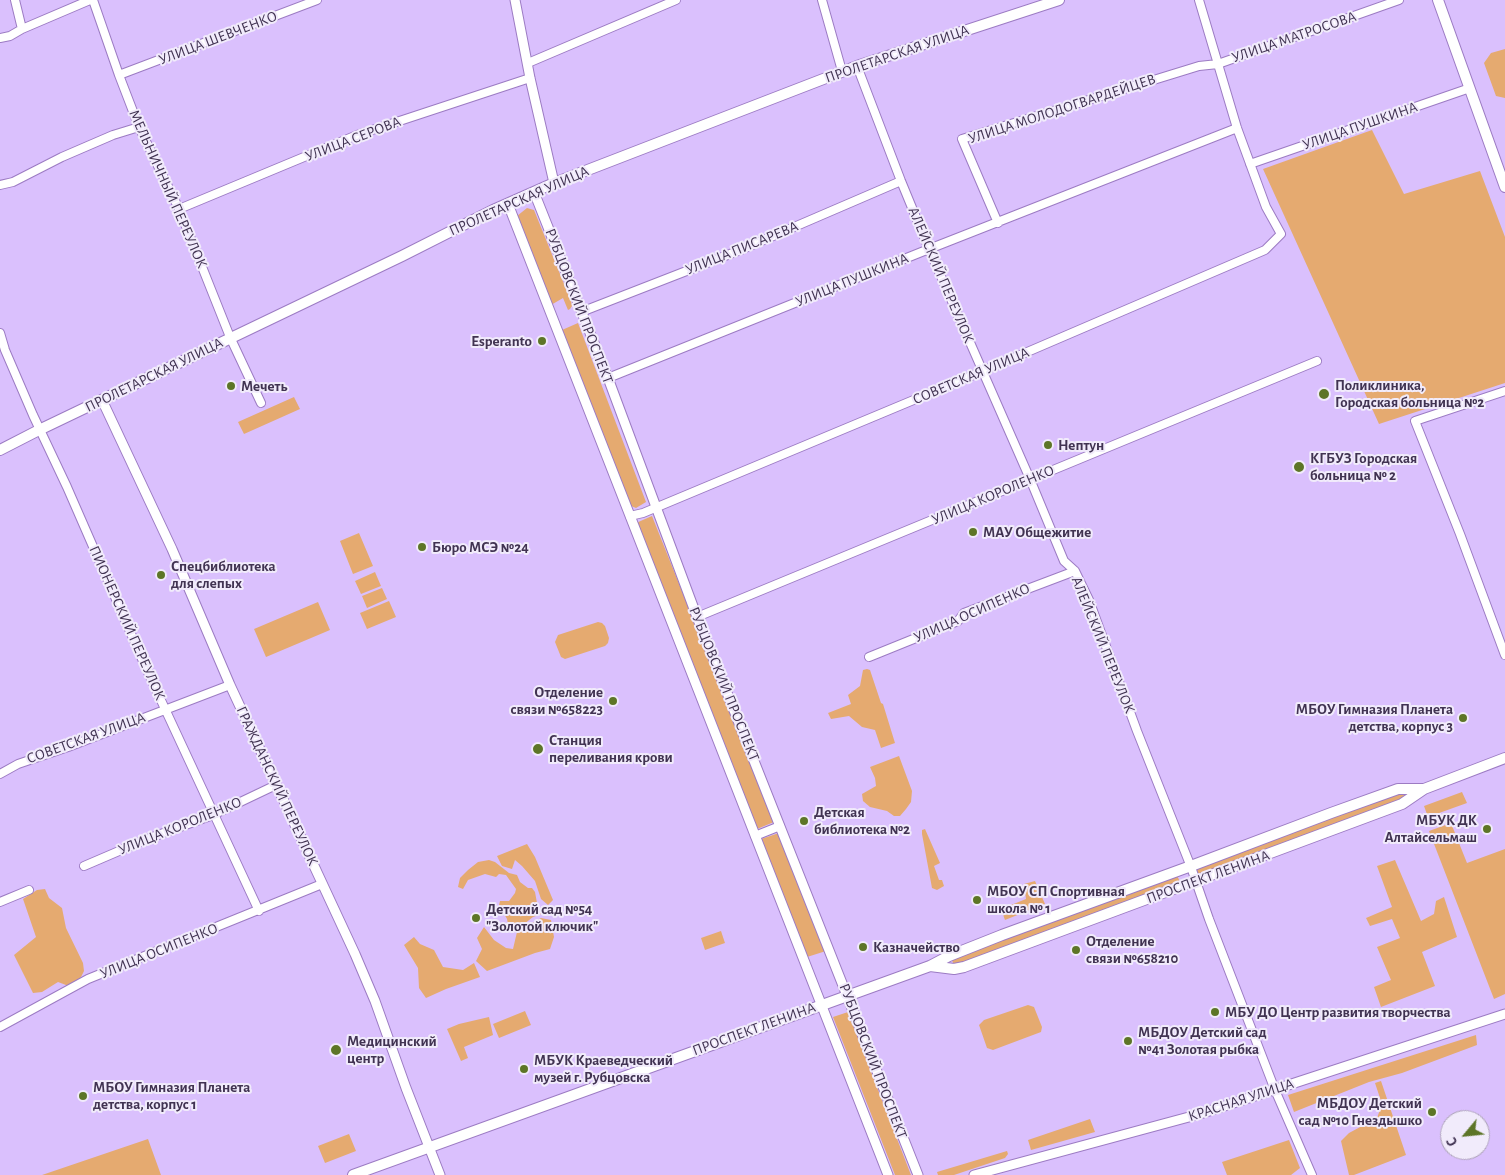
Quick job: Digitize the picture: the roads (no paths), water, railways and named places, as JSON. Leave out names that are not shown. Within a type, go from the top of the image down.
[{"type":"main road","name":"ПРОЛЕТАРСКАЯ УЛИЦА","points":[[0,450],[230,337],[554,183],[857,66],[1059,0]]},
{"type":"main road","points":[[1440,0],[1505,187]]},
{"type":"main road","name":"ПРОСПЕКТ ЛЕНИНА","points":[[930,966],[954,969],[1000,954],[1405,802],[1424,789],[1505,758]]},
{"type":"main road","points":[[1401,789],[1405,793],[1405,802]]},
{"type":"main road","name":"ПРОСПЕКТ ЛЕНИНА","points":[[353,1175],[662,1064],[820,1004],[930,966],[949,956],[1331,813],[1401,789],[1424,789]]},
{"type":"main road","points":[[949,956],[954,969]]},
{"type":"street","points":[[15,0],[22,29]]},
{"type":"street","points":[[0,38],[10,36],[22,29],[92,0]]},
{"type":"street","name":"МЕЛЬНИЧНЫЙ ПЕРЕУЛОК","points":[[92,0],[139,127],[180,209],[230,337],[261,403]]},
{"type":"street","name":"УЛИЦА ШЕВЧЕНКО","points":[[119,75],[317,0]]},
{"type":"street","points":[[515,0],[530,78],[554,183]]},
{"type":"street","points":[[528,63],[676,0]]},
{"type":"street","points":[[822,0],[842,72]]},
{"type":"street","points":[[1200,0],[1237,128],[1250,164]]},
{"type":"street","name":"УЛИЦА МАТРОСОВА","points":[[1218,64],[1399,0]]},
{"type":"street","name":"УЛИЦА МОЛОДОГВАРДЕЙЦЕВ","points":[[998,223],[962,139],[1199,66],[1218,64]]},
{"type":"street","name":"АЛЕЙСКИЙ ПЕРЕУЛОК","points":[[857,66],[929,249],[1064,561],[1075,571],[1089,600],[1137,731],[1191,866],[1275,1090],[1312,1175]]},
{"type":"street","name":"УЛИЦА СЕРОВА","points":[[180,209],[357,135],[530,78]]},
{"type":"street","name":"УЛИЦА ПУШКИНА","points":[[1250,164],[1470,88]]},
{"type":"street","points":[[0,185],[13,182],[113,135],[139,127]]},
{"type":"street","name":"УЛИЦА ПУШКИНА","points":[[608,378],[1237,128]]},
{"type":"street","name":"СОВЕТСКАЯ УЛИЦА","points":[[630,516],[655,508],[983,371],[1265,250],[1281,234],[1266,207],[1250,164]]},
{"type":"street","name":"УЛИЦА ПИСАРЕВА","points":[[582,312],[743,249],[901,181]]},
{"type":"street","name":"РУБЦОВСКИЙ ПРОСПЕКТ","points":[[534,192],[608,378],[697,617],[918,1175]]},
{"type":"street","name":"РУБЦОВСКИЙ ПРОСПЕКТ","points":[[508,204],[888,1175]]},
{"type":"street","name":"ПИОНЕРСКИЙ ПЕРЕУЛОК","points":[[0,333],[5,350],[39,430],[67,487],[164,709],[174,726],[259,911]]},
{"type":"street","name":"УЛИЦА КОРОЛЕНКО","points":[[697,617],[1318,361]]},
{"type":"street","points":[[1505,391],[1415,421],[1505,654]]},
{"type":"street","name":"ГРАЖДАНСКИЙ ПЕРЕУЛОК","points":[[102,400],[172,549],[230,685],[355,954],[375,1001],[440,1175]]},
{"type":"street","name":"УЛИЦА ОСИПЕНКО","points":[[869,656],[958,621],[964,613],[1075,571]]},
{"type":"street","name":"СОВЕТСКАЯ УЛИЦА","points":[[0,774],[18,764],[68,747],[230,685]]},
{"type":"street","name":"УЛИЦА КОРОЛЕНКО","points":[[84,866],[213,814],[276,785]]},
{"type":"street","points":[[755,836],[780,826]]},
{"type":"street","name":"УЛИЦА ОСИПЕНКО","points":[[0,1027],[88,979],[322,884]]},
{"type":"street","points":[[0,902],[29,890]]},
{"type":"street","name":"КРАСНАЯ УЛИЦА","points":[[974,1175],[1200,1114],[1505,1014]]},
{"type":"place","name":"Esperanto","points":[[542,341]]},
{"type":"place","name":"Мечеть","points":[[231,386]]},
{"type":"place","name":"Поликлиника, Городская больница №2","points":[[1324,394]]},
{"type":"place","name":"Нептун","points":[[1048,445]]},
{"type":"place","name":"КГБУЗ Городская больница № 2","points":[[1299,467]]},
{"type":"place","name":"МАУ Общежитие","points":[[973,532]]},
{"type":"place","name":"Бюро МСЭ №24","points":[[422,547]]},
{"type":"place","name":"Спецбиблиотека для слепых","points":[[161,575]]},
{"type":"place","name":"Отделение связи №658223","points":[[613,701]]},
{"type":"place","name":"МБОУ Гимназия Планета детства, корпус 3","points":[[1463,718]]},
{"type":"place","name":"Станция переливания крови","points":[[538,749]]},
{"type":"place","name":"Детская библиотека №2","points":[[804,821]]},
{"type":"place","name":"МБУК ДК Алтайсельмаш","points":[[1487,829]]},
{"type":"place","name":"МБОУ СП Спортивная школа № 1","points":[[977,900]]},
{"type":"place","name":"Детский сад №54 \"Золотой ключик\"","points":[[476,918]]},
{"type":"place","name":"Казначейство","points":[[863,947]]},
{"type":"place","name":"Отделение связи №658210","points":[[1076,950]]},
{"type":"place","name":"МБУ ДО Центр развития творчества","points":[[1215,1012]]},
{"type":"place","name":"МБДОУ Детский сад №41 Золотая рыбка","points":[[1128,1041]]},
{"type":"place","name":"Медицинский центр","points":[[336,1050]]},
{"type":"place","name":"МБУК Краеведческий музей г. Рубцовска","points":[[524,1069]]},
{"type":"place","name":"МБОУ Гимназия Планета детства, корпус 1","points":[[83,1096]]},
{"type":"place","name":"МБДОУ Детский сад №10 Гнездышко","points":[[1432,1112]]}]
